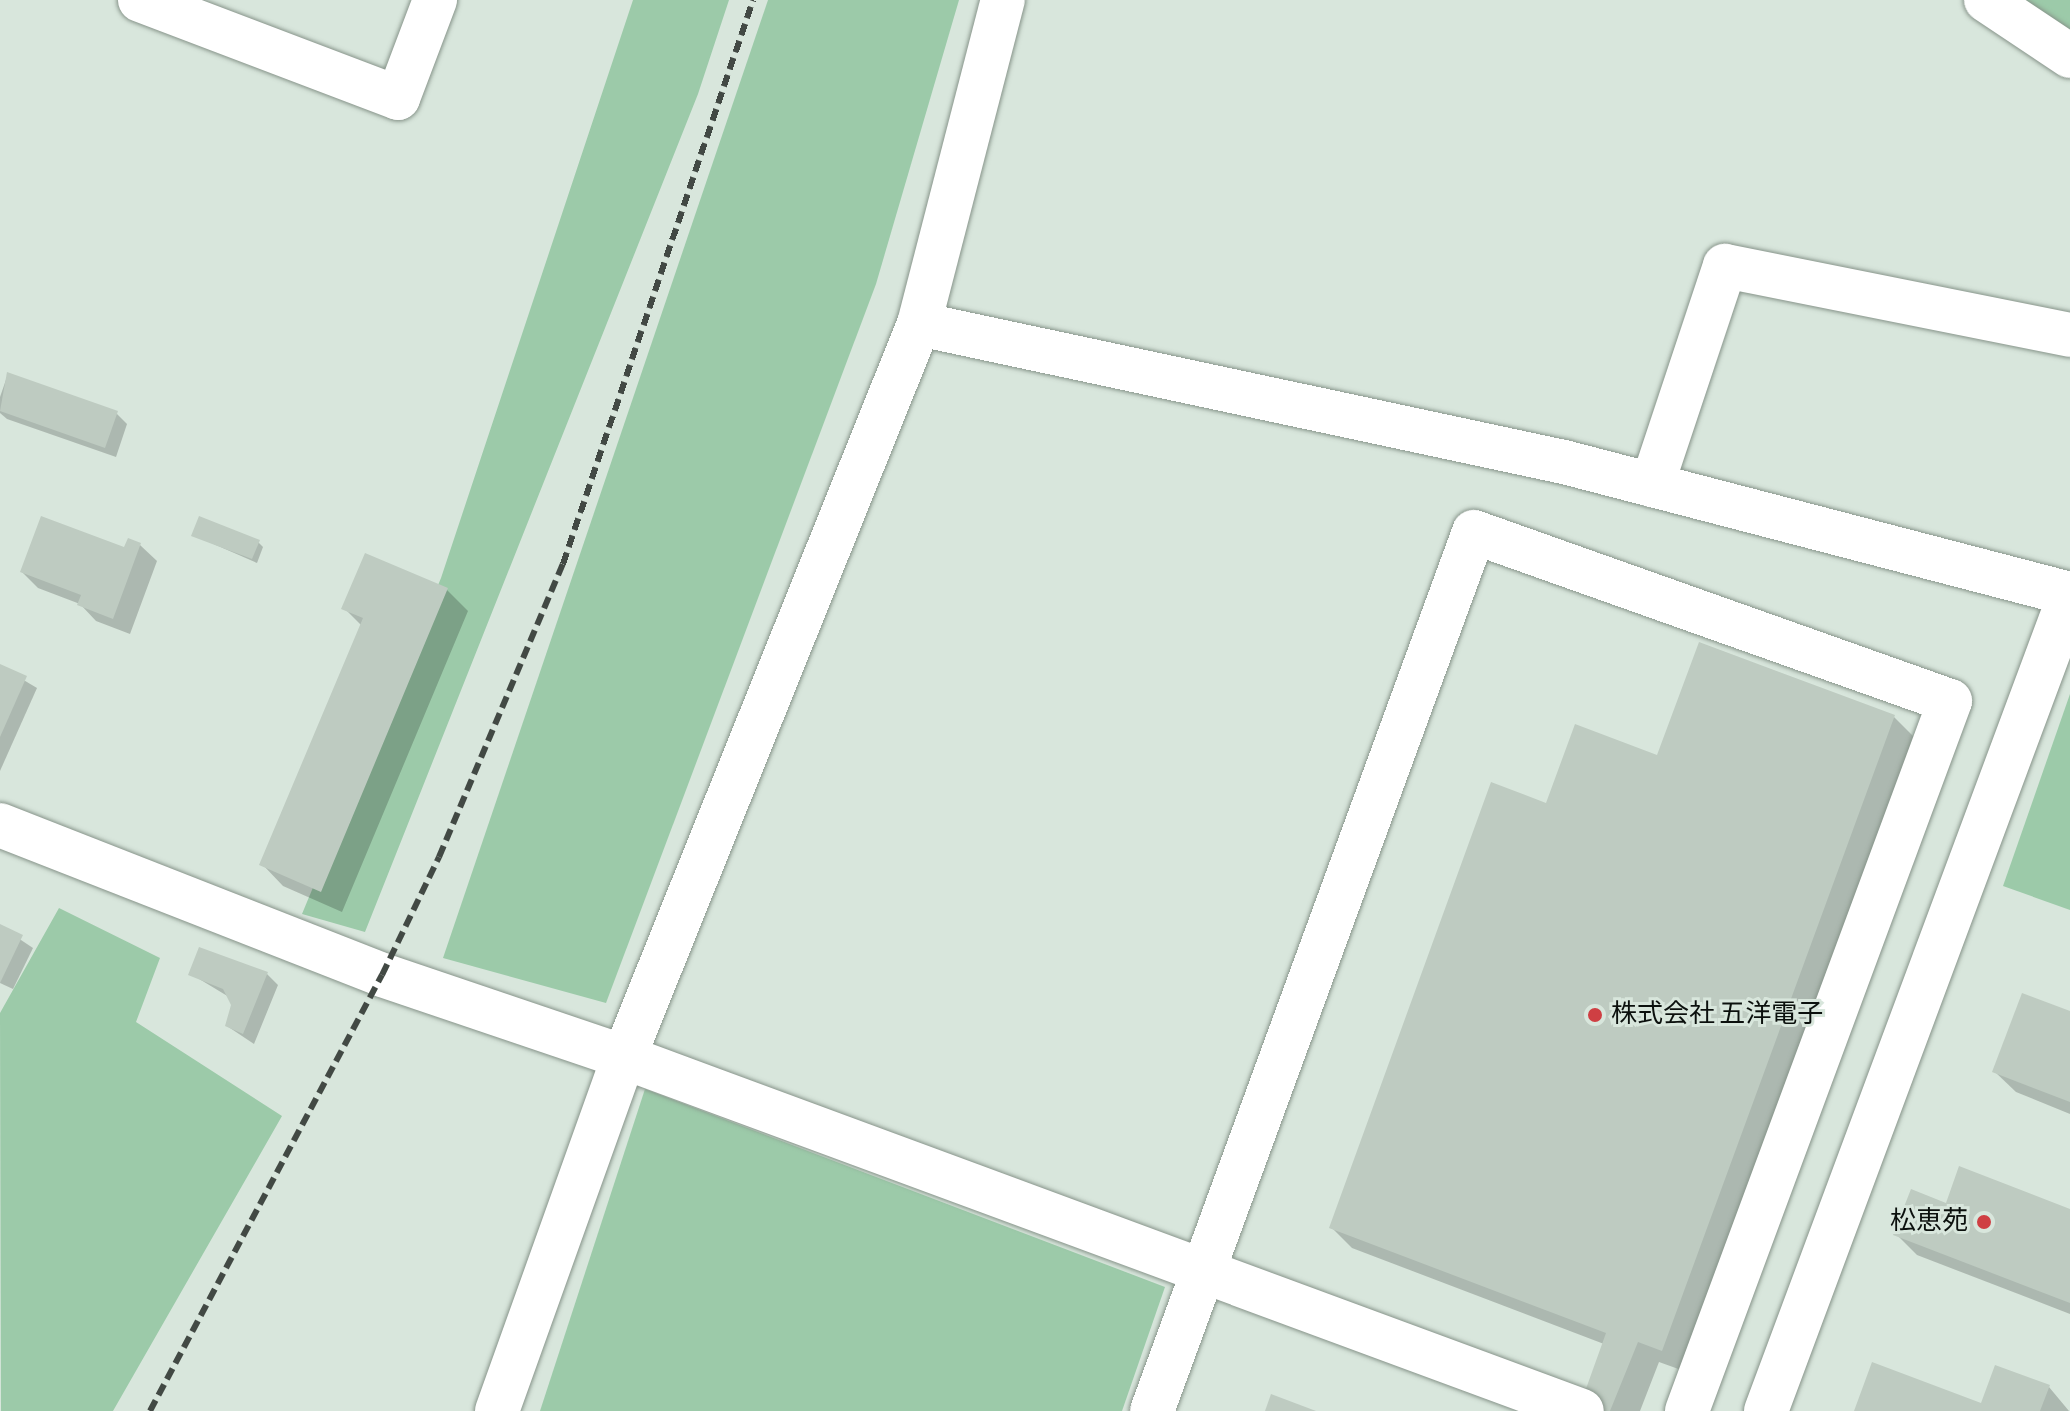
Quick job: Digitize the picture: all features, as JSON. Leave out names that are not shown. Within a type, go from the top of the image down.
[{"type":"street","points":[[140,0],[398,98],[435,0]]},
{"type":"street","points":[[497,1411],[624,1057],[919,324],[1003,0]]},
{"type":"street","points":[[1986,0],[2070,56]]},
{"type":"street","points":[[1652,485],[1725,266],[2070,335]]},
{"type":"street","points":[[919,324],[1652,485],[2070,594],[1766,1411]]},
{"type":"street","points":[[1152,1411],[1474,532],[1950,701],[1687,1411]]},
{"type":"street","points":[[0,825],[382,975],[624,1057],[1582,1411]]},
{"type":"green space","points":[[633,0],[729,0],[698,94],[365,932],[302,914],[441,578]]},
{"type":"green space","points":[[768,0],[959,0],[876,284],[606,1003],[443,958]]},
{"type":"green space","points":[[2013,0],[2070,0],[2070,39]]},
{"type":"green space","points":[[2070,694],[2070,910],[2003,886]]},
{"type":"green space","points":[[59,908],[160,958],[136,1022],[282,1116],[113,1411],[1,1411],[0,1013]]},
{"type":"green space","points":[[645,1089],[1165,1287],[1122,1411],[540,1411]]},
{"type":"building","points":[[7,372],[118,411],[105,448],[0,411]]},
{"type":"building","points":[[41,516],[124,547],[128,538],[141,543],[113,619],[77,605],[81,595],[20,572]]},
{"type":"building","points":[[199,516],[260,540],[252,559],[191,536]]},
{"type":"building","points":[[365,553],[448,588],[321,892],[259,865],[363,618],[341,609]]},
{"type":"building","name":"株式会社 五洋電子","points":[[1699,642],[1895,715],[1662,1351],[1638,1342],[1610,1411],[1578,1411],[1606,1333],[1329,1228],[1491,782],[1546,803],[1575,724],[1657,755]]},
{"type":"building","points":[[0,664],[27,676],[0,737]]},
{"type":"building","points":[[0,924],[23,935],[0,983]]},
{"type":"building","points":[[199,947],[268,972],[243,1034],[225,1026],[231,1005],[223,989],[188,975]]},
{"type":"building","points":[[2022,993],[2070,1011],[2070,1102],[1992,1072]]},
{"type":"building","name":"松恵苑","points":[[1959,1166],[2070,1209],[2070,1303],[1893,1235],[1911,1189],[1946,1203]]},
{"type":"building","points":[[1872,1362],[1981,1403],[1995,1365],[2050,1385],[2040,1411],[1854,1411]]},
{"type":"building","points":[[1271,1394],[1316,1411],[1265,1411]]},
{"type":"railway","points":[[150,1411],[382,975],[439,857],[563,564],[753,0]]},
{"type":"place","name":"株式会社 五洋電子","points":[[1595,1015]]},
{"type":"place","name":"松恵苑","points":[[1984,1222]]}]
